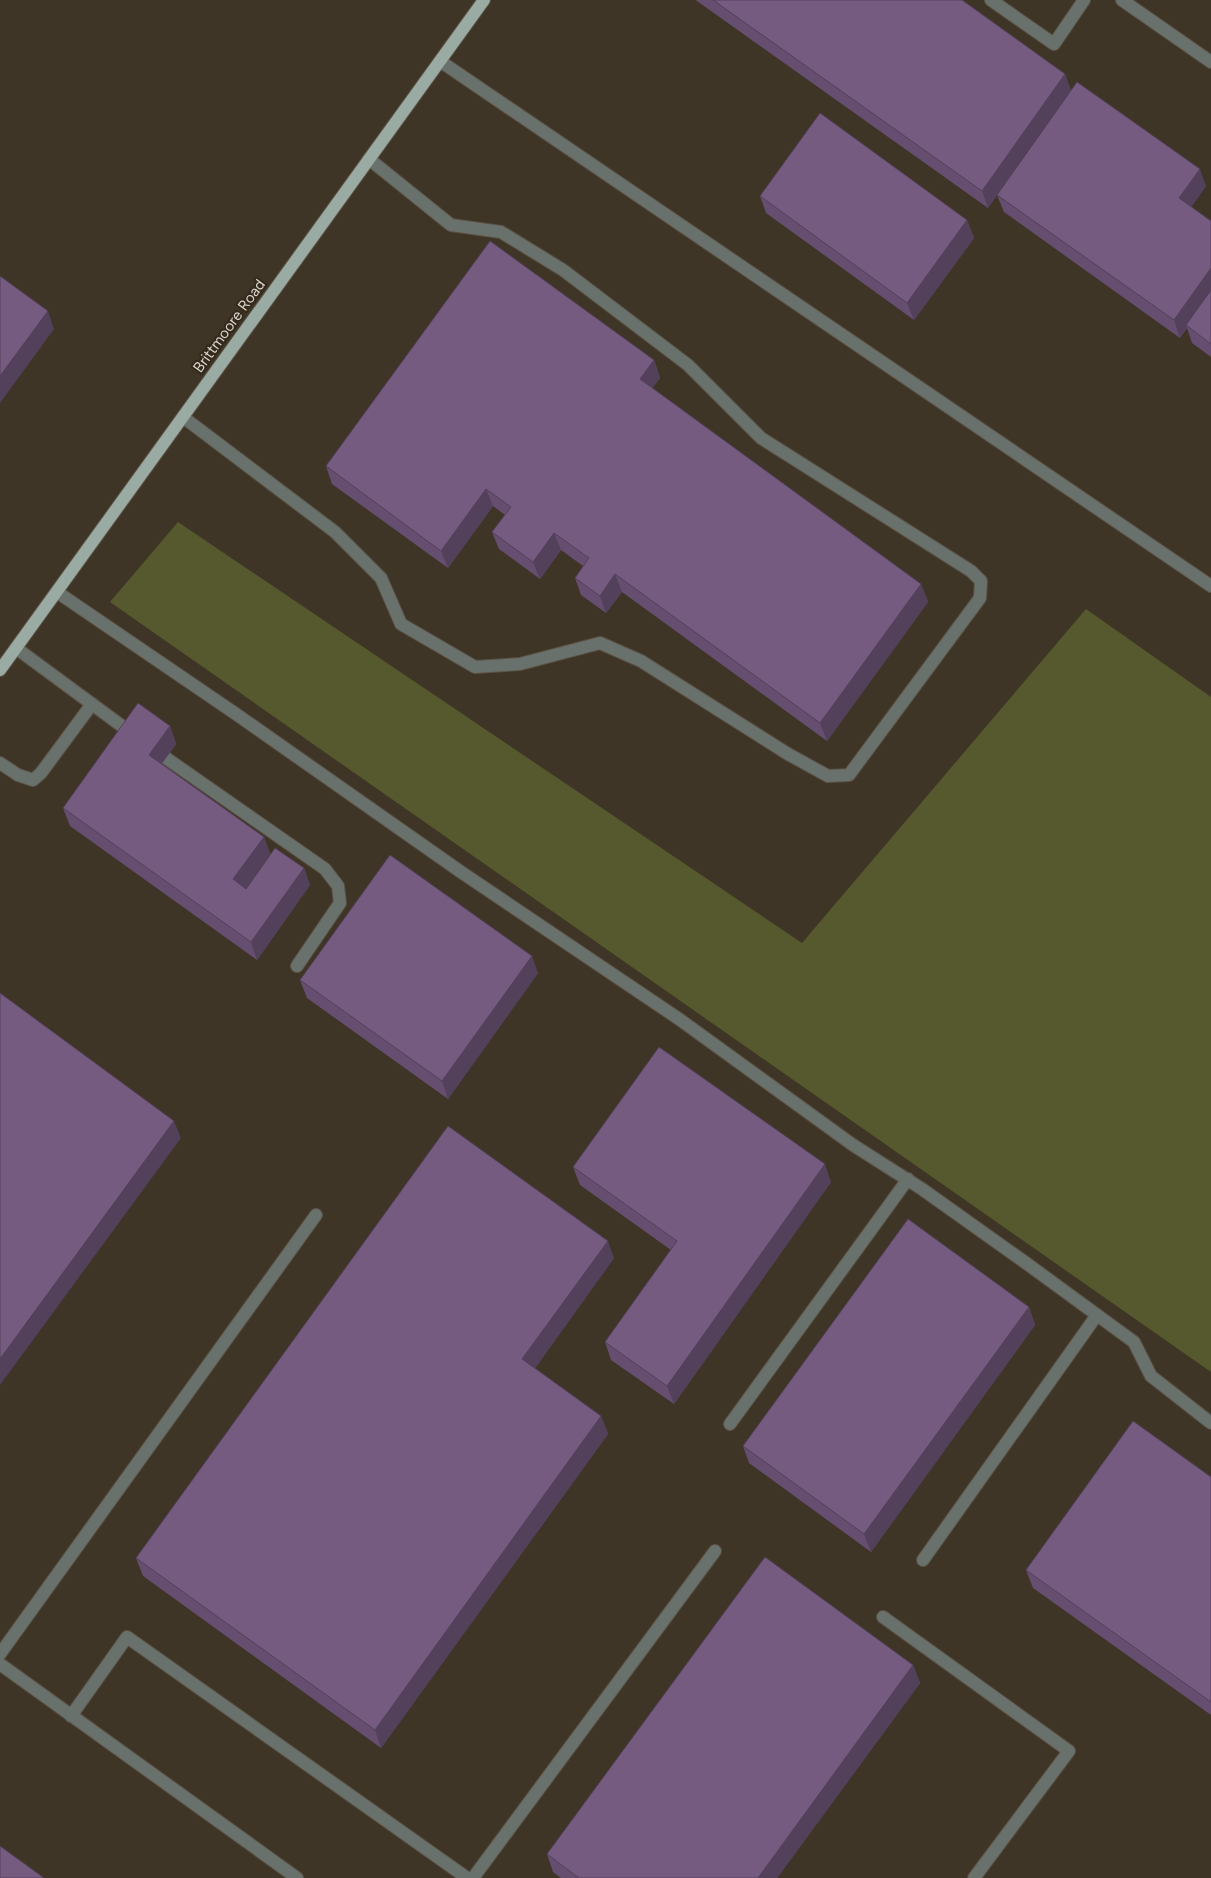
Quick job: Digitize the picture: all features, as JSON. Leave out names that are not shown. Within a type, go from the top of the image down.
[{"type":"main road","name":"Brittmoore Road","points":[[0,670],[484,0]]},
{"type":"street","points":[[991,0],[1054,44],[1084,0]]},
{"type":"street","points":[[1122,0],[1211,62]]},
{"type":"street","points":[[440,60],[1211,586]]},
{"type":"street","points":[[182,417],[335,532],[381,578],[401,624],[475,667],[520,664],[600,643],[641,661],[788,754],[828,776],[849,775],[980,598],[981,581],[971,571],[761,438],[688,364],[563,270],[501,232],[451,225],[369,159]]},
{"type":"street","points":[[57,592],[236,714],[461,872],[679,1019],[853,1145],[908,1180],[1097,1315],[1134,1342],[1152,1376],[1211,1423]]},
{"type":"street","points":[[16,648],[134,735]]},
{"type":"street","points":[[0,763],[18,775],[33,780],[41,774],[92,704]]},
{"type":"street","points":[[166,758],[325,869],[338,886],[340,903],[297,966]]},
{"type":"street","points":[[730,1424],[908,1180]]},
{"type":"street","points":[[0,1654],[316,1215]]},
{"type":"street","points":[[923,1560],[1097,1315]]},
{"type":"street","points":[[473,1878],[715,1551]]},
{"type":"street","points":[[883,1617],[1069,1751],[974,1878]]},
{"type":"street","points":[[71,1716],[127,1637],[466,1878]]},
{"type":"street","points":[[0,1664],[297,1878]]},
{"type":"green space","points":[[178,522],[802,943],[1086,609],[1211,697],[1211,1372],[110,602]]},
{"type":"building","points":[[713,0],[962,0],[1065,74],[982,191]]},
{"type":"building","points":[[1077,82],[1200,169],[1179,198],[1211,221],[1211,268],[1174,320],[997,195]]},
{"type":"building","points":[[820,113],[967,220],[907,303],[760,196]]},
{"type":"building","points":[[490,241],[654,360],[640,379],[921,584],[820,723],[615,574],[600,596],[575,578],[589,558],[554,533],[533,562],[492,532],[511,507],[486,489],[441,551],[326,466]]},
{"type":"building","points":[[0,276],[48,311],[0,376]]},
{"type":"building","points":[[1211,290],[1211,344],[1186,325]]},
{"type":"building","points":[[138,703],[170,726],[149,755],[264,837],[233,879],[246,889],[275,848],[304,868],[251,942],[63,808]]},
{"type":"building","points":[[390,855],[532,956],[442,1081],[300,980]]},
{"type":"building","points":[[0,993],[174,1121],[0,1359]]},
{"type":"building","points":[[659,1047],[825,1164],[667,1386],[605,1342],[677,1241],[573,1167]]},
{"type":"building","points":[[448,1126],[608,1241],[522,1359],[601,1416],[375,1730],[136,1558]]},
{"type":"building","points":[[908,1219],[1029,1307],[864,1534],[743,1446]]},
{"type":"building","points":[[1133,1421],[1211,1477],[1211,1702],[1026,1570]]},
{"type":"building","points":[[765,1557],[913,1665],[758,1878],[579,1878],[547,1854]]},
{"type":"building","points":[[0,1846],[44,1878],[0,1878]]}]
